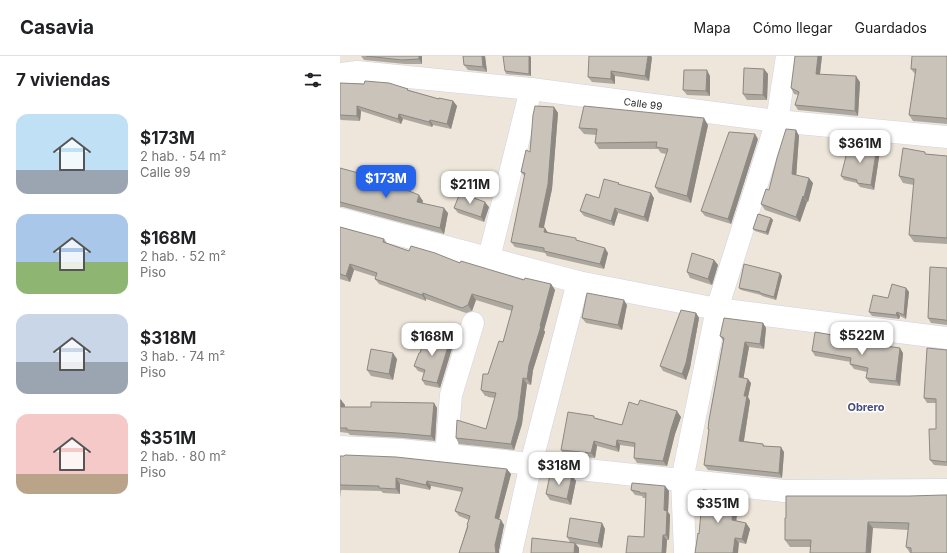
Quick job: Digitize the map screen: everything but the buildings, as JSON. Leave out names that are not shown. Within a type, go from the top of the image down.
[{"type":"street","points":[[685,553],[682,480],[717,309],[777,121],[787,56]]},
{"type":"street","name":"Calle 99","points":[[340,74],[357,72],[531,89],[777,121],[947,137]]},
{"type":"street","points":[[489,258],[531,89]]},
{"type":"street","points":[[340,218],[578,282],[717,309],[947,338]]},
{"type":"street","points":[[511,553],[531,464],[578,282]]},
{"type":"street","points":[[446,455],[451,394],[473,323]]},
{"type":"street","points":[[340,447],[401,450],[784,491],[947,490]]},
{"type":"district","name":"Obrero","points":[[866,407]]}]
